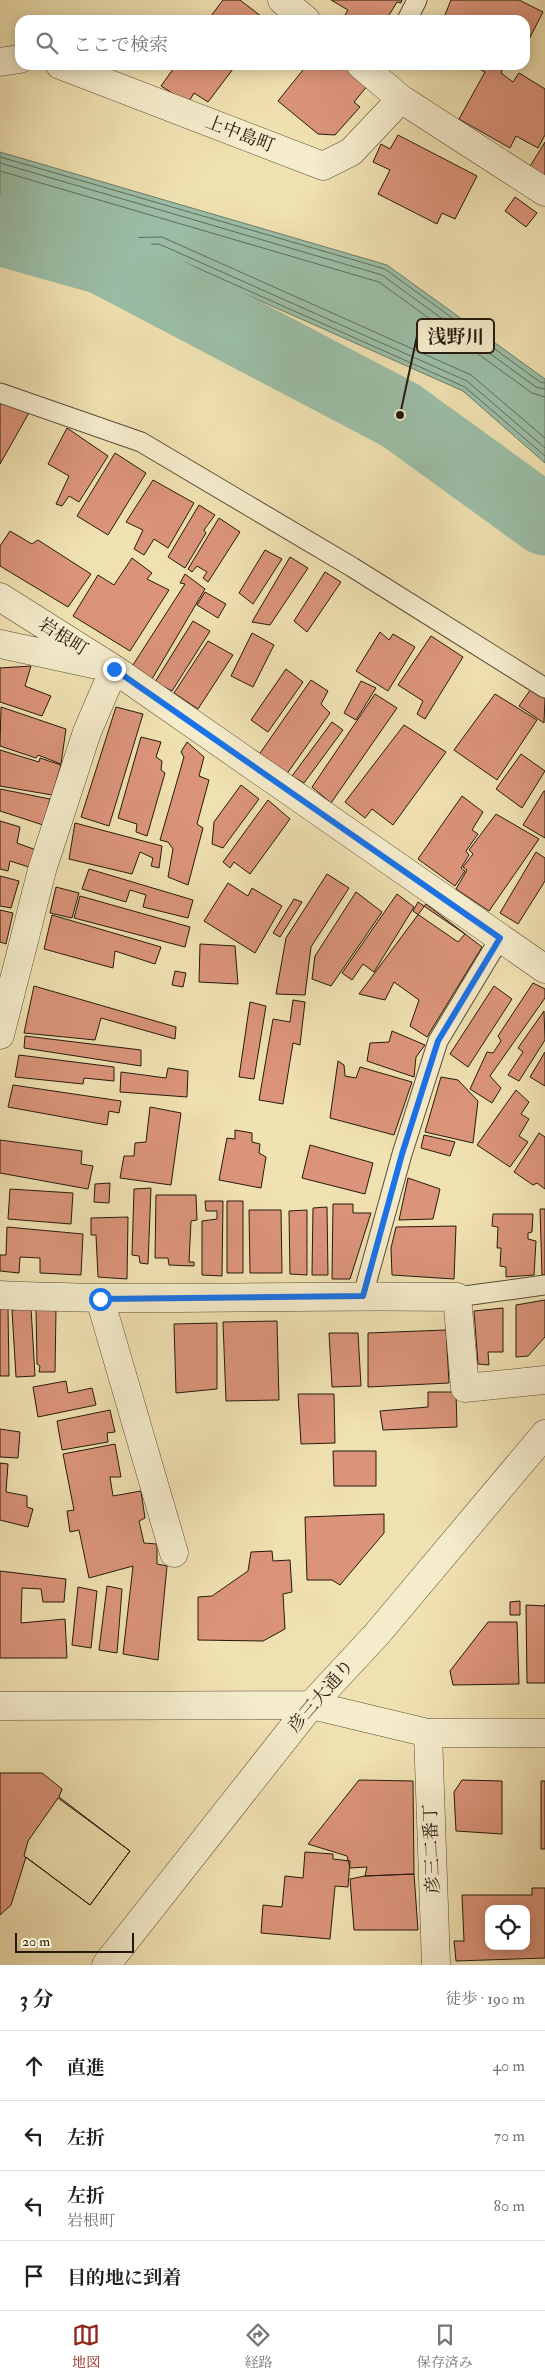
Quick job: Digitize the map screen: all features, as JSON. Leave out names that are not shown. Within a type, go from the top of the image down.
[{"type":"street","points":[[282,0],[300,15]]},
{"type":"street","points":[[0,62],[15,60]]},
{"type":"street","name":"上中島町","points":[[73,70],[323,166],[351,152],[401,99]]},
{"type":"street","points":[[370,70],[401,99],[545,192]]},
{"type":"street","name":"岩根町","points":[[0,597],[114,669],[545,969]]},
{"type":"street","points":[[0,644],[114,669],[86,732],[42,870],[0,1035]]},
{"type":"street","points":[[0,1295],[100,1299],[363,1296],[457,1297],[464,1388],[545,1380]]},
{"type":"street","points":[[100,1299],[174,1553]]},
{"type":"street","name":"彦三大通り","points":[[106,1965],[311,1705],[377,1634],[545,1434]]},
{"type":"street","points":[[0,1706],[311,1705],[428,1733],[545,1733]]},
{"type":"street","name":"彦三二番丁","points":[[428,1733],[436,1965]]},
{"type":"lane","points":[[410,15],[417,0]]},
{"type":"lane","points":[[0,394],[141,442],[352,567],[545,688]]},
{"type":"lane","points":[[363,1296],[402,1154],[438,1041],[500,938]]},
{"type":"lane","points":[[457,1297],[545,1285]]},
{"type":"water","points":[[0,152],[387,265],[545,379],[545,463],[463,391],[155,254],[0,259]]},
{"type":"building","points":[[223,0],[240,0],[260,15],[212,15]]},
{"type":"building","points":[[331,0],[402,0],[401,3],[397,2],[389,15],[345,15],[348,10]]},
{"type":"building","points":[[451,0],[519,0],[543,12],[530,37],[530,15],[445,15]]},
{"type":"building","points":[[172,70],[232,70],[208,102],[194,93],[188,103],[161,86]]},
{"type":"building","points":[[303,70],[349,70],[368,85],[354,102],[360,107],[335,135],[318,134],[278,101]]},
{"type":"building","points":[[481,70],[502,70],[501,73],[513,82],[519,73],[545,89],[545,135],[538,148],[516,136],[510,148],[459,119],[485,72]]},
{"type":"building","points":[[398,135],[477,176],[455,219],[442,213],[437,224],[378,194],[390,170],[373,162],[381,144],[390,149]]},
{"type":"building","points":[[545,142],[545,178],[529,168]]},
{"type":"building","points":[[515,197],[537,213],[526,227],[505,211]]},
{"type":"building","points":[[0,402],[30,411],[0,464]]},
{"type":"building","points":[[67,428],[108,456],[79,502],[69,496],[62,506],[56,504],[69,476],[48,464]]},
{"type":"building","points":[[115,453],[146,473],[108,535],[77,516]]},
{"type":"building","points":[[153,480],[194,503],[168,548],[154,539],[144,555],[134,549],[143,530],[126,522]]},
{"type":"building","points":[[199,505],[215,515],[204,530],[206,533],[185,568],[168,557]]},
{"type":"building","points":[[219,518],[240,532],[208,582],[203,578],[207,572],[197,566],[192,572],[188,569]]},
{"type":"building","points":[[10,531],[32,544],[38,540],[91,574],[68,607],[0,566],[0,546]]},
{"type":"building","points":[[265,550],[282,559],[253,604],[239,593]]},
{"type":"building","points":[[290,557],[308,568],[270,625],[252,622]]},
{"type":"building","points":[[132,558],[152,573],[147,579],[169,590],[130,651],[73,616],[98,575],[114,585]]},
{"type":"building","points":[[325,572],[341,582],[307,632],[294,621]]},
{"type":"building","points":[[185,574],[205,589],[152,679],[131,668],[185,584],[180,583]]},
{"type":"building","points":[[205,592],[226,604],[218,618],[197,605]]},
{"type":"building","points":[[193,621],[210,631],[172,691],[155,682]]},
{"type":"building","points":[[380,632],[389,640],[393,634],[415,647],[388,691],[356,671]]},
{"type":"building","points":[[252,633],[274,645],[253,687],[231,676]]},
{"type":"building","points":[[431,636],[463,657],[425,719],[417,714],[423,701],[398,685]]},
{"type":"building","points":[[208,641],[233,655],[198,709],[174,693]]},
{"type":"building","points":[[31,666],[25,686],[51,696],[42,716],[0,702],[0,668]]},
{"type":"building","points":[[286,669],[303,682],[268,732],[251,720]]},
{"type":"building","points":[[311,680],[328,691],[321,704],[330,713],[286,775],[258,756]]},
{"type":"building","points":[[361,681],[376,688],[356,720],[344,713]]},
{"type":"building","points":[[531,689],[545,698],[544,723],[519,706]]},
{"type":"building","points":[[375,694],[397,708],[331,803],[312,787]]},
{"type":"building","points":[[495,694],[537,720],[497,780],[454,750]]},
{"type":"building","points":[[1,707],[66,729],[61,764],[38,755],[36,758],[0,746]]},
{"type":"building","points":[[116,707],[143,714],[109,826],[81,817]]},
{"type":"building","points":[[332,722],[343,730],[304,783],[292,776]]},
{"type":"building","points":[[404,725],[446,752],[393,825],[372,809],[365,818],[345,802]]},
{"type":"building","points":[[141,737],[161,742],[156,757],[162,761],[161,770],[165,773],[147,836],[136,832],[137,824],[118,818]]},
{"type":"building","points":[[187,742],[204,757],[199,776],[209,780],[197,824],[203,828],[188,885],[168,877],[173,849],[168,842],[160,840],[184,757],[181,752]]},
{"type":"building","points":[[0,750],[39,762],[40,758],[61,765],[52,795],[0,786]]},
{"type":"building","points":[[521,754],[545,771],[522,808],[496,789]]},
{"type":"building","points":[[241,785],[259,799],[223,848],[212,844],[214,822]]},
{"type":"building","points":[[0,789],[50,799],[43,825],[0,811]]},
{"type":"building","points":[[545,791],[545,838],[523,825]]},
{"type":"building","points":[[462,796],[483,812],[472,830],[478,834],[466,851],[469,855],[461,868],[465,871],[455,886],[418,859]]},
{"type":"building","points":[[268,800],[290,819],[250,874],[234,862],[230,868],[223,862]]},
{"type":"building","points":[[496,814],[539,839],[489,911],[456,889],[467,870],[463,867],[473,854],[469,850]]},
{"type":"building","points":[[0,821],[20,827],[17,843],[36,850],[32,868],[10,861],[8,871],[0,869]]},
{"type":"building","points":[[75,823],[162,846],[159,868],[151,866],[153,858],[140,852],[132,874],[69,859]]},
{"type":"building","points":[[536,852],[545,858],[545,881],[518,924],[500,913]]},
{"type":"building","points":[[89,869],[193,900],[188,918],[143,907],[146,895],[130,890],[126,902],[82,889]]},
{"type":"building","points":[[327,874],[349,888],[311,947],[305,995],[276,994],[286,938]]},
{"type":"building","points":[[0,876],[19,881],[11,908],[0,906]]},
{"type":"building","points":[[228,883],[248,896],[252,888],[282,906],[255,953],[204,921]]},
{"type":"building","points":[[56,887],[79,893],[72,918],[50,913]]},
{"type":"building","points":[[356,892],[382,912],[331,986],[312,979],[315,956]]},
{"type":"building","points":[[397,894],[414,907],[374,972],[363,964],[352,980],[342,973]]},
{"type":"building","points":[[80,896],[190,927],[185,947],[74,918]]},
{"type":"building","points":[[294,899],[302,902],[280,937],[273,933]]},
{"type":"building","points":[[418,902],[465,934],[458,942],[413,911]]},
{"type":"building","points":[[426,904],[482,947],[427,1037],[410,1026],[419,1000],[394,982],[385,1000],[359,994]]},
{"type":"building","points":[[0,910],[13,913],[6,944],[0,942]]},
{"type":"building","points":[[52,915],[161,947],[155,964],[115,951],[113,968],[44,949]]},
{"type":"building","points":[[200,944],[235,946],[238,984],[199,982]]},
{"type":"building","points":[[175,971],[186,973],[183,987],[172,985]]},
{"type":"building","points":[[533,983],[545,989],[545,998],[490,1076],[501,1088],[492,1103],[470,1089],[487,1052],[493,1053],[501,1041],[498,1036]]},
{"type":"building","points":[[34,986],[176,1027],[175,1039],[101,1018],[95,1040],[24,1033]]},
{"type":"building","points":[[494,986],[512,999],[468,1067],[450,1054]]},
{"type":"building","points":[[293,1000],[305,1002],[300,1045],[293,1043],[283,1104],[259,1100],[273,1019],[290,1022]]},
{"type":"building","points":[[250,1002],[266,1006],[254,1079],[239,1077]]},
{"type":"building","points":[[544,1011],[545,1040],[519,1081],[508,1075],[523,1052],[518,1048]]},
{"type":"building","points":[[392,1031],[425,1045],[416,1057],[414,1077],[367,1061],[370,1043],[389,1042]]},
{"type":"building","points":[[25,1036],[141,1050],[141,1066],[24,1048]]},
{"type":"building","points":[[545,1052],[545,1086],[530,1077]]},
{"type":"building","points":[[19,1055],[114,1067],[114,1081],[84,1078],[83,1084],[15,1077]]},
{"type":"building","points":[[338,1061],[344,1065],[345,1076],[356,1078],[360,1067],[412,1082],[394,1135],[330,1118]]},
{"type":"building","points":[[168,1068],[188,1071],[187,1097],[120,1092],[121,1072],[166,1078]]},
{"type":"building","points":[[441,1077],[458,1080],[478,1101],[473,1143],[425,1132]]},
{"type":"building","points":[[13,1085],[121,1101],[119,1113],[109,1111],[107,1125],[8,1107]]},
{"type":"building","points":[[516,1090],[529,1102],[521,1114],[529,1119],[519,1136],[528,1142],[510,1167],[477,1145]]},
{"type":"building","points":[[150,1107],[181,1113],[171,1185],[120,1178],[124,1156],[134,1156],[135,1143],[146,1142]]},
{"type":"building","points":[[235,1130],[252,1133],[252,1142],[260,1144],[259,1153],[266,1157],[261,1188],[219,1180],[227,1138],[235,1139]]},
{"type":"building","points":[[539,1133],[545,1137],[545,1189],[537,1183],[533,1185],[514,1172]]},
{"type":"building","points":[[424,1135],[455,1142],[450,1156],[421,1148]]},
{"type":"building","points":[[0,1140],[82,1151],[81,1164],[93,1166],[88,1189],[0,1173]]},
{"type":"building","points":[[310,1145],[373,1163],[365,1194],[302,1178]]},
{"type":"building","points":[[408,1178],[440,1189],[433,1219],[399,1220]]},
{"type":"building","points":[[110,1183],[109,1203],[94,1202],[95,1184]]},
{"type":"building","points":[[151,1188],[148,1264],[140,1263],[139,1256],[132,1255],[134,1189]]},
{"type":"building","points":[[10,1189],[73,1193],[71,1224],[8,1219]]},
{"type":"building","points":[[156,1195],[196,1195],[197,1220],[191,1221],[189,1262],[194,1262],[194,1266],[169,1265],[168,1258],[155,1258]]},
{"type":"building","points":[[205,1201],[223,1201],[222,1276],[202,1275],[202,1221],[217,1219],[217,1211],[206,1211]]},
{"type":"building","points":[[227,1201],[243,1201],[243,1273],[227,1273]]},
{"type":"building","points":[[333,1204],[353,1204],[353,1213],[371,1213],[350,1279],[332,1279]]},
{"type":"building","points":[[327,1207],[328,1275],[312,1275],[313,1208]]},
{"type":"building","points":[[540,1209],[545,1209],[545,1275],[542,1275]]},
{"type":"building","points":[[249,1210],[281,1210],[282,1273],[250,1273]]},
{"type":"building","points":[[307,1210],[307,1275],[290,1274],[289,1211]]},
{"type":"building","points":[[493,1214],[533,1214],[532,1232],[528,1233],[528,1239],[536,1241],[534,1275],[506,1277],[506,1267],[500,1266],[501,1248],[497,1248],[498,1227],[492,1226]]},
{"type":"building","points":[[128,1217],[127,1279],[98,1277],[96,1235],[91,1235],[91,1218]]},
{"type":"building","points":[[456,1226],[454,1279],[392,1275],[391,1248],[396,1227]]},
{"type":"building","points":[[7,1227],[83,1234],[81,1275],[40,1273],[40,1258],[20,1257],[19,1273],[0,1271],[0,1255],[6,1255]]},
{"type":"building","points":[[545,1300],[545,1337],[528,1356],[516,1357],[516,1305]]},
{"type":"building","points":[[0,1308],[8,1308],[9,1376],[0,1376]]},
{"type":"building","points":[[31,1308],[35,1376],[16,1377],[12,1310]]},
{"type":"building","points":[[36,1308],[56,1309],[55,1372],[39,1372],[40,1366],[37,1364]]},
{"type":"building","points":[[503,1308],[503,1352],[488,1352],[489,1365],[478,1364],[474,1311]]},
{"type":"building","points":[[277,1321],[279,1400],[226,1401],[223,1322]]},
{"type":"building","points":[[217,1323],[217,1389],[176,1393],[174,1324]]},
{"type":"building","points":[[446,1330],[449,1383],[368,1387],[368,1333]]},
{"type":"building","points":[[329,1333],[358,1333],[361,1386],[332,1387]]},
{"type":"building","points":[[66,1381],[68,1393],[92,1388],[96,1405],[38,1417],[33,1387]]},
{"type":"building","points":[[428,1392],[456,1392],[457,1427],[383,1430],[380,1411],[428,1407]]},
{"type":"building","points":[[298,1394],[334,1394],[335,1443],[301,1444]]},
{"type":"building","points":[[110,1410],[115,1432],[107,1433],[108,1442],[62,1450],[57,1421]]},
{"type":"building","points":[[0,1429],[20,1432],[18,1458],[0,1457]]},
{"type":"building","points":[[115,1444],[121,1477],[110,1477],[113,1496],[141,1491],[145,1518],[139,1521],[144,1543],[157,1544],[157,1564],[167,1566],[158,1660],[123,1654],[133,1566],[89,1578],[79,1530],[70,1532],[67,1511],[74,1510],[63,1454]]},
{"type":"building","points":[[333,1451],[376,1451],[376,1486],[334,1486]]},
{"type":"building","points":[[0,1463],[8,1464],[6,1492],[27,1496],[27,1507],[33,1509],[28,1527],[0,1520]]},
{"type":"building","points":[[384,1514],[384,1533],[340,1585],[332,1580],[307,1580],[305,1517]]},
{"type":"building","points":[[272,1551],[273,1561],[290,1560],[292,1592],[283,1594],[285,1629],[263,1641],[198,1640],[198,1597],[212,1596],[248,1571],[251,1552]]},
{"type":"building","points":[[0,1571],[66,1579],[64,1602],[43,1602],[41,1589],[22,1588],[21,1623],[65,1619],[67,1658],[0,1658]]},
{"type":"building","points":[[107,1586],[122,1589],[117,1653],[99,1650]]},
{"type":"building","points":[[78,1587],[97,1591],[91,1648],[72,1645]]},
{"type":"building","points":[[520,1601],[520,1615],[510,1615],[510,1602]]},
{"type":"building","points":[[526,1605],[545,1606],[545,1683],[527,1683]]},
{"type":"building","points":[[488,1622],[517,1622],[519,1684],[453,1685],[450,1671]]},
{"type":"building","points":[[0,1773],[42,1773],[62,1789],[59,1797],[130,1851],[90,1905],[26,1857],[11,1905],[0,1915]]},
{"type":"building","points":[[359,1780],[413,1781],[414,1874],[365,1876],[367,1867],[350,1868],[347,1856],[308,1844]]},
{"type":"building","points":[[462,1780],[502,1781],[502,1834],[456,1831],[454,1792]]},
{"type":"building","points":[[541,1781],[545,1781],[545,1849],[541,1849]]},
{"type":"building","points":[[58,1798],[130,1851],[90,1905],[24,1856],[28,1841]]},
{"type":"building","points":[[305,1852],[333,1854],[333,1859],[350,1861],[348,1887],[335,1886],[330,1939],[261,1933],[263,1905],[282,1907],[285,1876],[303,1878]]},
{"type":"building","points":[[414,1874],[418,1930],[354,1930],[350,1879],[365,1876]]},
{"type":"building","points":[[532,1888],[545,1888],[545,1958],[456,1961],[454,1941],[464,1941],[462,1895],[532,1895]]},
{"type":"waterway","points":[[0,230],[103,259],[400,415],[545,520]]},
{"type":"place","name":"浅野川","points":[[400,415]]},
{"type":"route","points":[[100,1299],[363,1296],[402,1154],[438,1041],[500,938],[114,669]]}]
